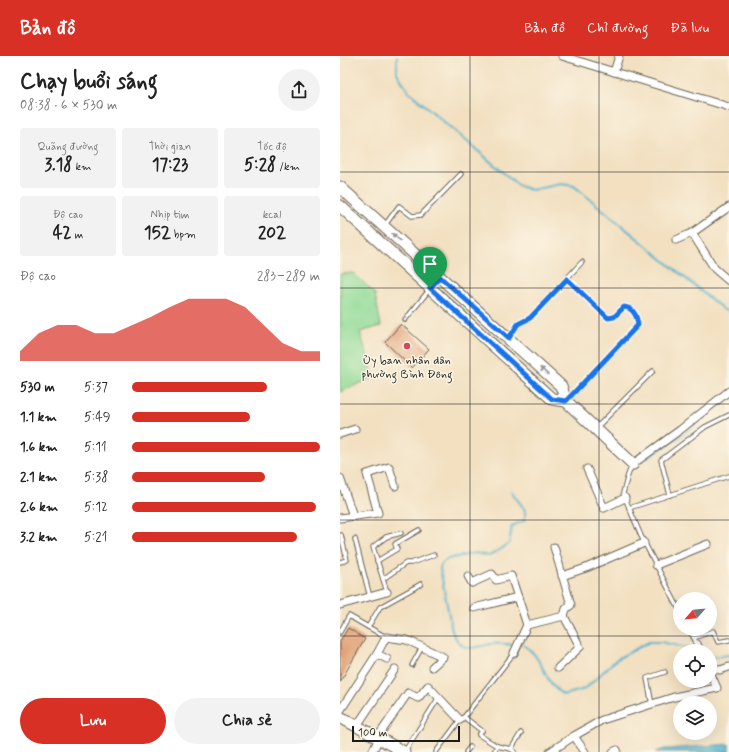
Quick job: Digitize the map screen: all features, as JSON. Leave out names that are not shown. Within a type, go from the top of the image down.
[{"type":"street","points":[[562,56],[729,107]]},
{"type":"street","points":[[614,72],[619,56]]},
{"type":"street","points":[[340,187],[561,386],[566,401],[633,464],[729,392]]},
{"type":"street","points":[[340,206],[552,399],[566,401]]},
{"type":"street","points":[[676,240],[692,232],[729,207]]},
{"type":"street","points":[[692,232],[715,269],[727,277]]},
{"type":"street","points":[[430,288],[440,277]]},
{"type":"street","points":[[340,434],[355,429]]},
{"type":"street","points":[[340,518],[378,513],[367,474],[389,467],[395,486]]},
{"type":"street","points":[[587,468],[604,508],[625,498]]},
{"type":"street","points":[[340,478],[353,516]]},
{"type":"street","points":[[562,576],[586,568],[644,543]]},
{"type":"street","points":[[656,565],[708,544]]},
{"type":"street","points":[[554,547],[571,605],[566,609],[564,616],[580,648],[558,668]]},
{"type":"street","points":[[468,576],[472,583],[492,574],[496,580],[511,576],[527,625],[514,653]]},
{"type":"street","points":[[340,605],[387,592]]},
{"type":"street","points":[[474,608],[518,597]]},
{"type":"street","points":[[527,625],[564,616]]},
{"type":"street","points":[[340,711],[377,654],[386,637],[407,640],[423,646],[443,657],[432,667]]},
{"type":"street","points":[[377,654],[387,659]]},
{"type":"street","points":[[717,670],[729,667]]},
{"type":"street","points":[[356,727],[395,669]]},
{"type":"street","points":[[372,752],[378,738],[408,693],[418,698],[428,686],[462,718]]},
{"type":"street","points":[[550,752],[602,720],[674,698],[717,688]]},
{"type":"street","points":[[340,717],[404,752]]},
{"type":"street","points":[[574,736],[585,752]]},
{"type":"lane","points":[[384,226],[399,206],[412,216],[421,215],[461,174]]},
{"type":"lane","points":[[509,338],[518,324],[530,318],[582,262]]},
{"type":"lane","points":[[566,401],[638,325],[637,319],[630,308],[624,307],[614,317],[608,318],[567,279]]},
{"type":"lane","points":[[405,320],[430,288]]},
{"type":"lane","points":[[595,428],[653,371]]},
{"type":"lane","points":[[670,495],[661,460],[705,427],[729,415]]},
{"type":"lane","points":[[633,464],[623,493],[644,543],[673,598]]},
{"type":"lane","points":[[629,508],[729,476]]},
{"type":"lane","points":[[377,561],[397,549],[395,544],[419,530]]},
{"type":"lane","points":[[387,592],[373,547],[386,537],[401,533]]},
{"type":"lane","points":[[340,562],[347,560],[341,535]]},
{"type":"lane","points":[[355,539],[370,597]]},
{"type":"lane","points":[[383,578],[406,563],[411,563],[434,555]]},
{"type":"lane","points":[[368,627],[380,607],[421,584]]},
{"type":"lane","points":[[340,632],[349,616],[386,637]]},
{"type":"lane","points":[[692,636],[695,641],[713,631],[718,642],[729,640]]},
{"type":"lane","points":[[412,665],[423,646]]},
{"type":"lane","points":[[436,752],[514,653]]},
{"type":"lane","points":[[652,705],[647,678],[665,672]]},
{"type":"lane","points":[[404,752],[439,697]]},
{"type":"lane","points":[[462,718],[482,731],[479,735],[497,746],[513,751],[521,733]]},
{"type":"lane","points":[[494,752],[497,746]]},
{"type":"lane","points":[[466,752],[470,747]]},
{"type":"green space","points":[[354,273],[375,294],[381,326],[360,332],[374,377],[340,392],[340,274]]},
{"type":"water","points":[[729,744],[729,752],[656,752],[664,749]]},
{"type":"building","name":"Ủy ban nhân dân phường Bình Đông","points":[[401,324],[429,349],[412,368],[385,342]]},
{"type":"building","points":[[348,628],[365,639],[340,682],[340,641]]},
{"type":"waterway","points":[[397,56],[397,73],[409,92],[519,186],[532,190],[561,184],[574,186],[724,310],[729,311]]},
{"type":"waterway","points":[[649,457],[683,435],[709,411]]},
{"type":"waterway","points":[[511,491],[525,510],[525,520],[512,526],[509,544],[489,556],[475,553],[448,559],[442,563],[440,568],[452,631],[460,644],[468,648],[491,644],[516,645]]},
{"type":"waterway","points":[[520,645],[524,645],[533,654],[554,687],[564,695],[585,689],[617,659],[649,642],[661,642],[673,645]]},
{"type":"waterway","points":[[717,657],[729,655]]},
{"type":"place","name":"Ủy ban nhân dân phường Bình Đông","points":[[407,346]]},
{"type":"route","points":[[440,277],[509,338],[518,324],[530,318],[567,279],[608,318],[614,317],[624,307],[630,308],[637,319],[638,325],[566,401],[552,399],[430,288],[440,277]]}]
